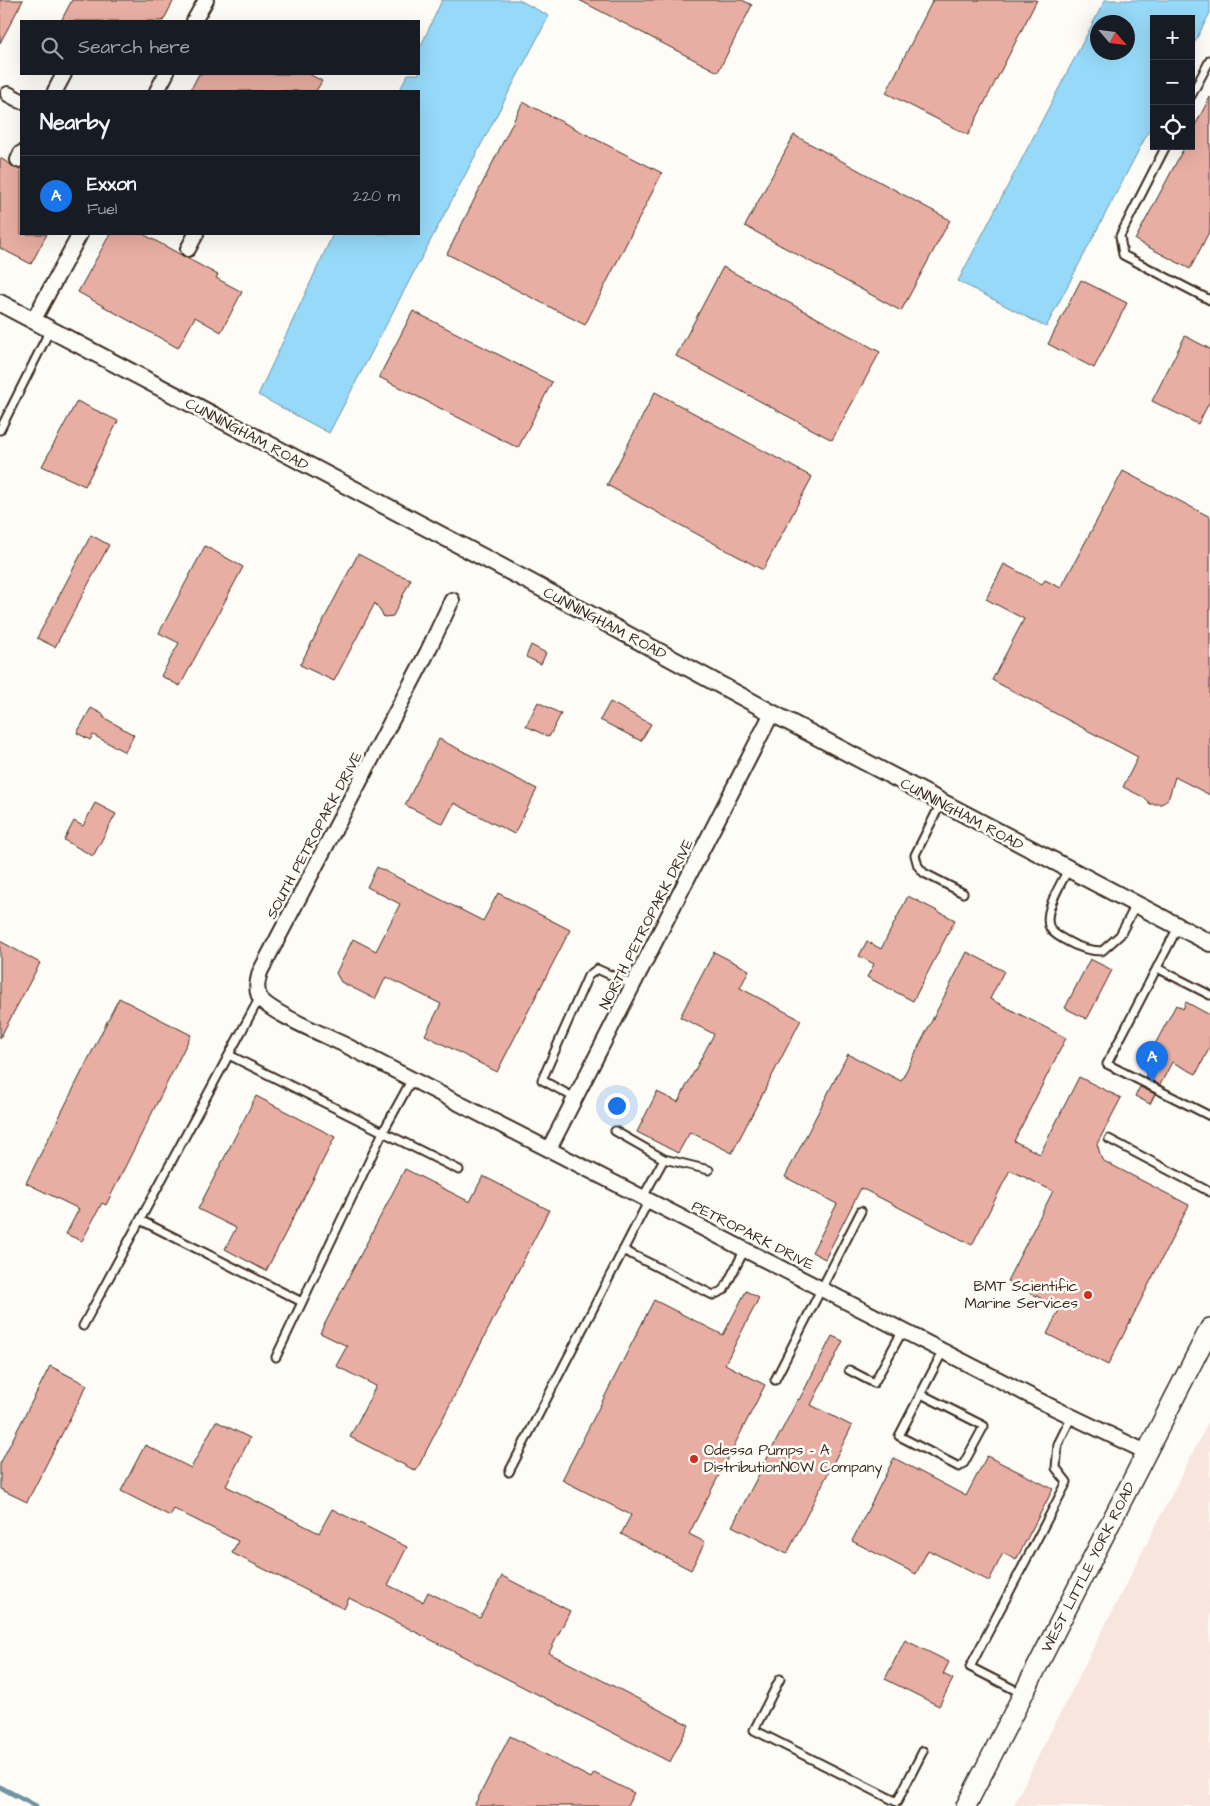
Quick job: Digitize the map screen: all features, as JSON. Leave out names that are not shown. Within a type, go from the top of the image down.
[{"type":"main road","name":"WEST LITTLE YORK ROAD","points":[[966,1806],[1210,1328]]},
{"type":"street","points":[[195,20],[206,0]]},
{"type":"street","points":[[55,90],[63,75]]},
{"type":"street","points":[[158,90],[165,75]]},
{"type":"street","points":[[8,94],[20,100]]},
{"type":"street","points":[[33,321],[79,235]]},
{"type":"street","points":[[188,248],[195,235]]},
{"type":"street","name":"CUNNINGHAM ROAD","points":[[0,304],[530,582],[941,803],[1210,943]]},
{"type":"street","name":"SOUTH PETROPARK DRIVE","points":[[260,997],[257,987],[260,972],[427,653],[452,600]]},
{"type":"street","name":"NORTH PETROPARK DRIVE","points":[[548,1149],[772,713]]},
{"type":"street","name":"PETROPARK DRIVE","points":[[260,997],[271,1008],[943,1351],[1146,1452]]},
{"type":"lane","points":[[1195,88],[1210,60]]},
{"type":"lane","points":[[1164,150],[1120,236],[1123,255],[1210,300]]},
{"type":"lane","points":[[0,430],[50,330]]},
{"type":"lane","points":[[941,803],[915,855],[918,866],[924,873],[963,893]]},
{"type":"lane","points":[[1068,870],[1052,901],[1047,919],[1050,928],[1072,945],[1091,951],[1102,951],[1120,935],[1136,905]]},
{"type":"lane","points":[[1178,927],[1107,1064],[1209,1114]]},
{"type":"lane","points":[[1157,968],[1210,995]]},
{"type":"lane","points":[[575,1098],[542,1080],[588,976],[596,970],[633,985]]},
{"type":"lane","points":[[83,1326],[260,997]]},
{"type":"lane","points":[[229,1055],[459,1170]]},
{"type":"lane","points":[[276,1357],[383,1132],[412,1079]]},
{"type":"lane","points":[[615,1131],[664,1159],[709,1170]]},
{"type":"lane","points":[[1109,1140],[1210,1192]]},
{"type":"lane","points":[[509,1472],[623,1250],[664,1159]]},
{"type":"lane","points":[[775,1380],[860,1211]]},
{"type":"lane","points":[[140,1220],[302,1302]]},
{"type":"lane","points":[[623,1250],[712,1295],[724,1290],[745,1249]]},
{"type":"lane","points":[[849,1370],[874,1383],[903,1330]]},
{"type":"lane","points":[[920,1394],[984,1426],[964,1463],[959,1467],[899,1436],[920,1394],[943,1351]]},
{"type":"lane","points":[[1023,1694],[970,1667],[1067,1482],[1056,1468],[1058,1444],[1072,1416]]},
{"type":"lane","points":[[780,1679],[754,1730],[897,1802],[923,1751]]},
{"type":"shaded area","points":[[1210,1419],[1210,1806],[1013,1806]]},
{"type":"water","points":[[442,0],[519,0],[549,16],[329,433],[258,395],[333,235],[420,235],[420,90],[400,90],[407,75],[420,75],[420,48]]},
{"type":"water","points":[[1105,0],[1210,0],[1210,13],[1195,41],[1195,15],[1150,15],[1150,129],[1046,327],[958,281],[1090,29],[1090,60],[1135,60],[1135,15],[1097,15]]},
{"type":"building","points":[[0,0],[23,0],[0,43]]},
{"type":"building","points":[[72,0],[174,0],[164,20],[62,20]]},
{"type":"building","points":[[579,0],[742,0],[752,5],[718,72]]},
{"type":"building","points":[[933,0],[1037,0],[968,135],[886,93]]},
{"type":"building","points":[[198,75],[311,75],[322,81],[317,90],[191,90]]},
{"type":"building","points":[[1210,97],[1210,230],[1190,269],[1135,240],[1183,150],[1195,150],[1195,125]]},
{"type":"building","points":[[523,102],[662,173],[585,325],[447,254]]},
{"type":"building","points":[[794,135],[950,220],[901,311],[745,226]]},
{"type":"building","points":[[0,158],[14,168],[20,169],[20,235],[46,235],[31,264],[0,248]]},
{"type":"building","points":[[109,235],[145,235],[218,275],[216,278],[242,292],[221,332],[195,317],[178,348],[78,292]]},
{"type":"building","points":[[723,267],[880,352],[832,440],[676,356]]},
{"type":"building","points":[[1081,280],[1127,303],[1094,368],[1048,344]]},
{"type":"building","points":[[413,311],[552,382],[518,448],[379,377]]},
{"type":"building","points":[[1185,336],[1210,349],[1210,401],[1198,424],[1152,401]]},
{"type":"building","points":[[655,392],[812,477],[763,570],[607,485]]},
{"type":"building","points":[[77,401],[118,421],[85,486],[42,466]]},
{"type":"building","points":[[1123,471],[1210,517],[1210,795],[1175,777],[1169,797],[1165,802],[1150,804],[1145,798],[1123,787],[1138,757],[992,680],[1024,619],[986,599],[1004,564],[1042,584],[1045,580],[1061,588]]},
{"type":"building","points":[[91,535],[109,545],[55,647],[37,638]]},
{"type":"building","points":[[205,546],[243,567],[180,686],[161,676],[179,643],[159,633]]},
{"type":"building","points":[[358,554],[394,573],[411,579],[393,616],[384,617],[375,603],[334,681],[300,665]]},
{"type":"building","points":[[531,645],[546,653],[541,664],[526,657]]},
{"type":"building","points":[[538,702],[561,714],[549,737],[526,726]]},
{"type":"building","points":[[610,702],[651,724],[641,741],[600,720]]},
{"type":"building","points":[[91,708],[134,735],[125,752],[93,735],[90,740],[77,733]]},
{"type":"building","points":[[439,739],[537,789],[514,834],[454,803],[443,824],[405,805]]},
{"type":"building","points":[[95,803],[116,814],[93,856],[64,840],[74,821],[83,826]]},
{"type":"building","points":[[377,867],[483,921],[498,893],[570,930],[497,1072],[425,1035],[441,1004],[386,977],[375,999],[341,982],[336,973],[353,939],[376,951],[400,904],[367,887]]},
{"type":"building","points":[[908,896],[955,920],[913,1001],[867,977],[874,964],[859,956],[867,941],[881,949]]},
{"type":"building","points":[[0,941],[40,963],[0,1038]]},
{"type":"building","points":[[714,952],[749,970],[740,988],[801,1020],[732,1153],[690,1132],[678,1153],[637,1132],[657,1092],[678,1102],[714,1034],[680,1017]]},
{"type":"building","points":[[967,952],[1004,971],[990,999],[1066,1038],[1014,1141],[1040,1154],[1079,1077],[1121,1098],[1097,1144],[1102,1160],[1189,1205],[1108,1365],[1047,1334],[1060,1308],[1007,1281],[1053,1191],[1010,1170],[972,1245],[861,1188],[825,1259],[812,1252],[837,1204],[785,1177],[848,1054],[901,1081]]},
{"type":"building","points":[[1090,959],[1112,970],[1087,1019],[1065,1008]]},
{"type":"building","points":[[119,998],[191,1035],[106,1205],[102,1203],[82,1241],[66,1234],[79,1209],[26,1183]]},
{"type":"building","points":[[1186,1002],[1210,1015],[1210,1047],[1196,1074],[1172,1062],[1160,1085],[1145,1077],[1160,1049],[1154,1046],[1176,1005],[1183,1009]]},
{"type":"building","points":[[1140,1087],[1155,1094],[1150,1104],[1135,1096]]},
{"type":"building","points":[[256,1096],[335,1137],[266,1271],[225,1249],[236,1228],[198,1209]]},
{"type":"building","points":[[405,1169],[470,1202],[483,1176],[549,1210],[416,1471],[350,1437],[376,1386],[336,1366],[347,1346],[320,1333]]},
{"type":"building","points":[[746,1291],[759,1298],[725,1364],[765,1385],[689,1534],[705,1542],[691,1570],[621,1534],[631,1515],[562,1480],[654,1300],[723,1335]]},
{"type":"building","points":[[832,1336],[843,1341],[811,1405],[852,1426],[787,1554],[732,1526]]},
{"type":"building","points":[[50,1366],[87,1385],[27,1502],[0,1489],[0,1464]]},
{"type":"building","points":[[216,1421],[250,1438],[226,1486],[319,1533],[332,1509],[407,1547],[388,1585],[423,1602],[428,1592],[480,1618],[502,1576],[570,1611],[549,1653],[689,1725],[670,1762],[349,1598],[344,1609],[232,1553],[238,1541],[174,1509],[170,1516],[121,1491],[145,1445],[191,1468]]},
{"type":"building","points":[[987,1456],[1053,1489],[1016,1560],[1003,1553],[989,1581],[928,1550],[916,1574],[852,1541],[894,1458],[966,1496]]},
{"type":"building","points":[[905,1640],[949,1662],[943,1674],[953,1679],[939,1706],[885,1679]]},
{"type":"building","points":[[510,1736],[591,1778],[594,1773],[634,1793],[627,1806],[474,1806]]},
{"type":"waterway","points":[[0,1787],[36,1806]]},
{"type":"place","name":"Exxon","points":[[1152,1082]]},
{"type":"place","name":"BMT Scientific Marine Services","points":[[1088,1295]]},
{"type":"place","name":"Odessa Pumps - A DistributionNOW Company","points":[[694,1459]]}]
